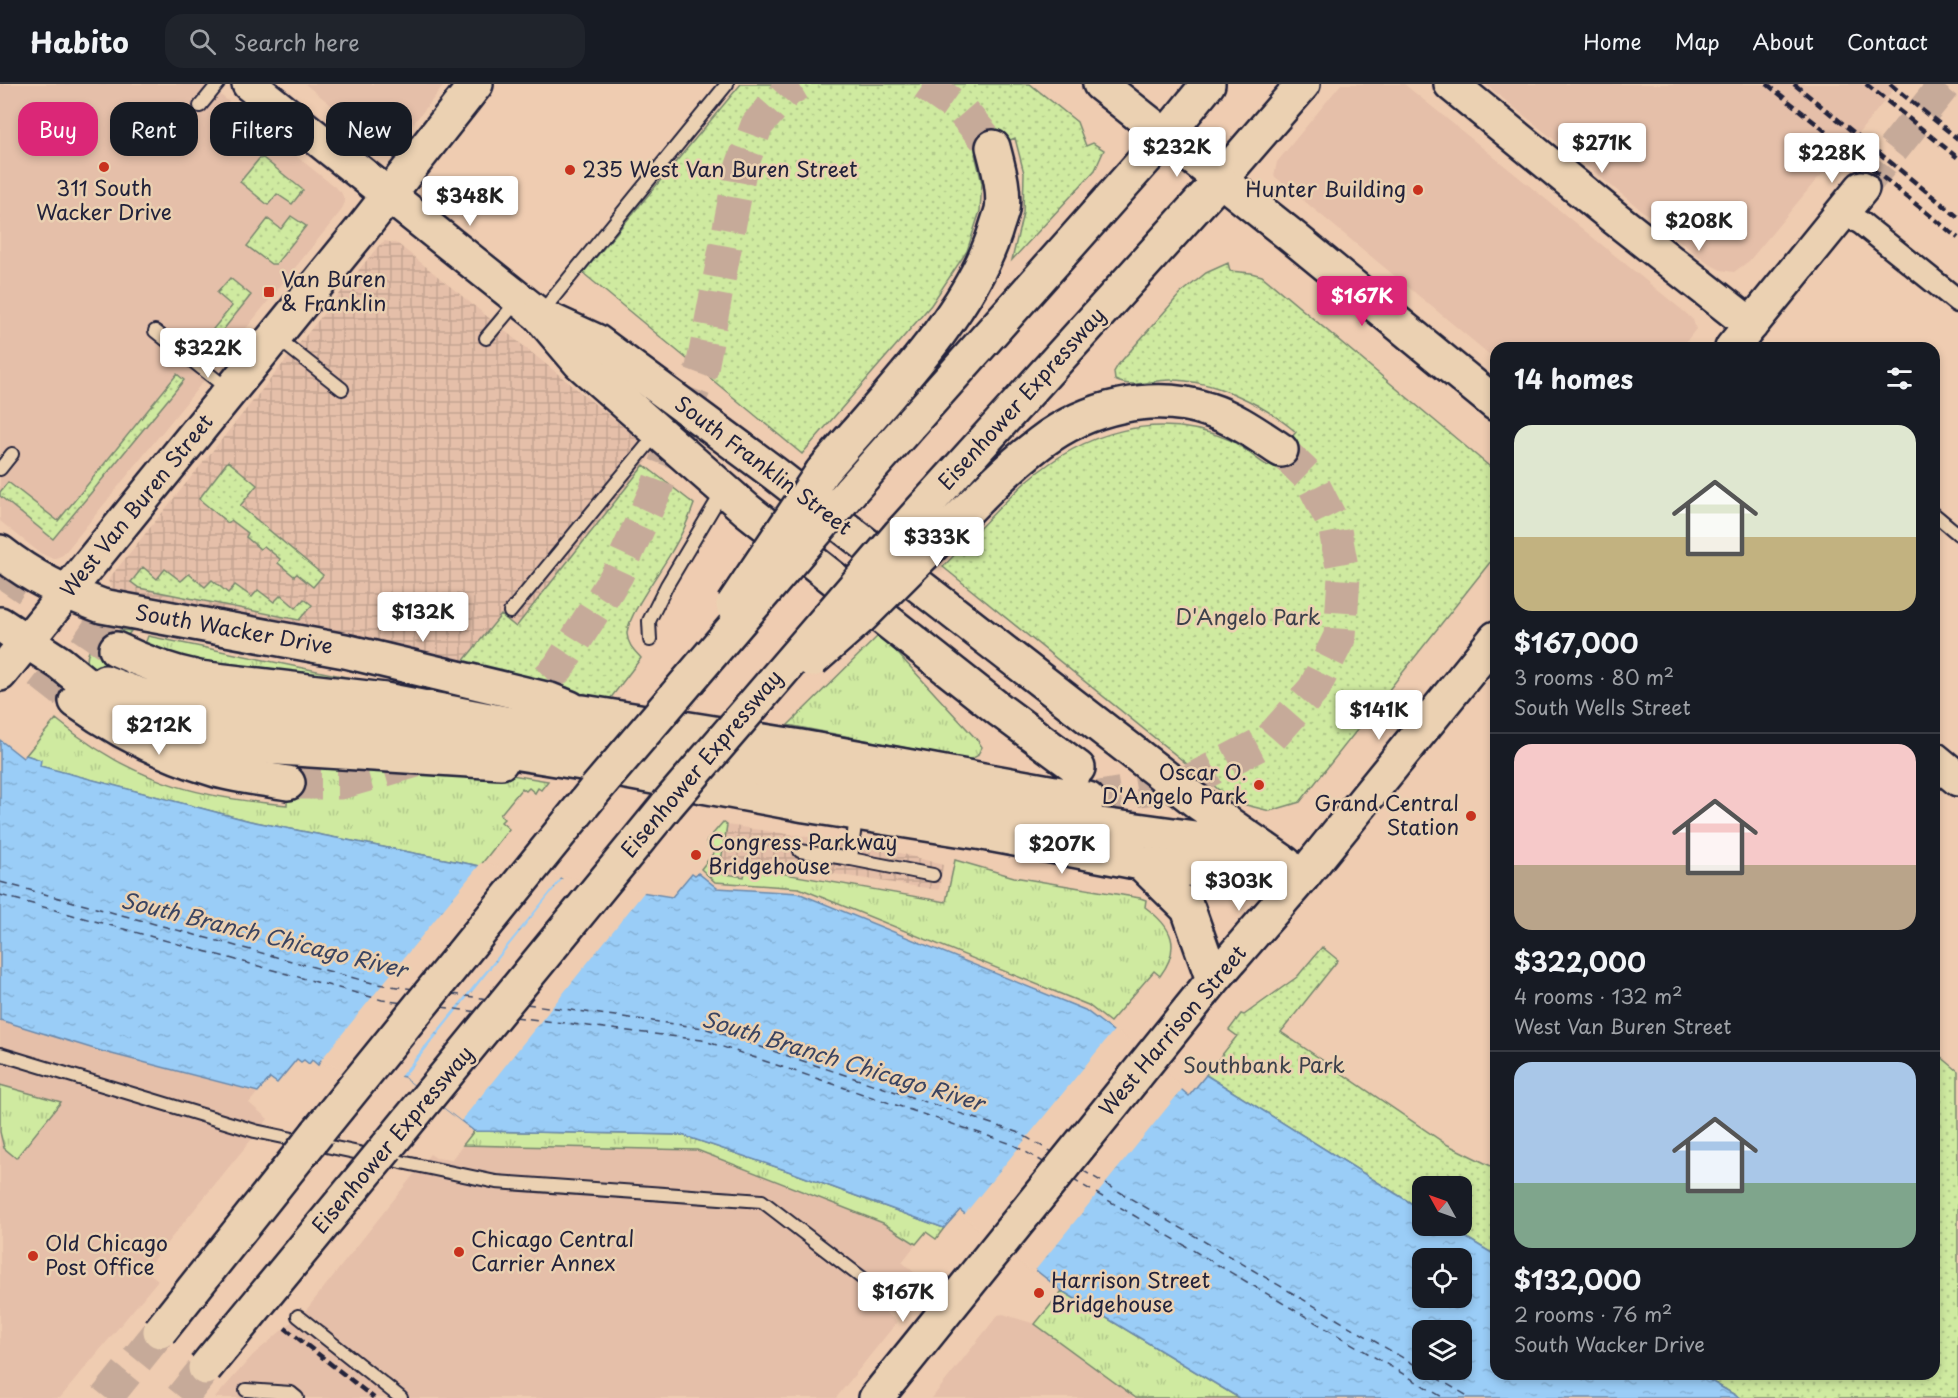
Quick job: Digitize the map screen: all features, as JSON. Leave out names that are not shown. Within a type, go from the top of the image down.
[{"type":"main road","name":"South Franklin Street","points":[[249,84],[529,307],[596,341],[774,473],[1200,804],[1303,876]]},
{"type":"main road","name":"West Van Buren Street","points":[[0,674],[388,196],[476,84]]},
{"type":"main road","points":[[1101,84],[1490,399]]},
{"type":"main road","points":[[160,1331],[541,858],[589,777],[667,705],[849,494],[1165,137],[1208,84]]},
{"type":"main road","name":"Eisenhower Expressway","points":[[205,1368],[717,745],[862,616],[912,544],[1303,84]]},
{"type":"main road","points":[[1451,84],[1616,219],[1741,336],[1852,200]]},
{"type":"main road","points":[[667,705],[822,471],[956,310],[987,255],[1002,209],[1000,176],[993,147]]},
{"type":"main road","points":[[529,307],[580,363],[724,490],[982,696],[1078,768]]},
{"type":"main road","points":[[912,544],[1042,441],[1068,426],[1131,403],[1167,401],[1208,409],[1228,418],[1281,450]]},
{"type":"main road","name":"South Wacker Drive","points":[[0,552],[25,572],[67,593],[102,606],[382,659],[550,700],[583,712]]},
{"type":"main road","points":[[0,624],[27,641],[112,705],[168,732],[224,743],[479,761],[857,813],[983,833],[1141,863],[1233,875],[1303,876]]},
{"type":"main road","name":"West Harrison Street","points":[[883,1395],[963,1288],[1490,645]]},
{"type":"main road","points":[[116,649],[171,672],[200,678],[386,700],[563,734],[1015,813],[1202,839],[1246,853],[1303,876]]},
{"type":"main road","points":[[90,689],[136,694],[191,709],[416,737],[589,777]]},
{"type":"main road","points":[[90,689],[98,717],[144,742],[178,757],[217,770],[288,783]]},
{"type":"main road","points":[[386,700],[456,703],[547,713],[583,712],[801,747],[1088,799]]},
{"type":"main road","points":[[1940,764],[1958,779]]},
{"type":"main road","points":[[1141,863],[1188,909],[1214,980]]},
{"type":"street","points":[[1852,200],[1861,223],[1958,302]]},
{"type":"lane","points":[[200,106],[218,84]]},
{"type":"lane","points":[[486,338],[529,307],[727,84]]},
{"type":"lane","points":[[155,331],[230,391]]},
{"type":"lane","points":[[275,336],[342,389]]},
{"type":"lane","points":[[510,612],[658,432]]},
{"type":"lane","points":[[0,469],[12,454]]},
{"type":"lane","points":[[650,640],[649,621],[667,585],[724,490]]},
{"type":"lane","points":[[1940,519],[1958,534]]},
{"type":"lane","points":[[851,859],[857,813]]},
{"type":"lane","points":[[800,851],[933,875]]},
{"type":"lane","points":[[0,1054],[255,1131],[496,1182],[762,1201],[883,1294]]},
{"type":"lane","points":[[298,1316],[401,1398]]},
{"type":"lane","points":[[246,1389],[291,1393],[297,1398]]},
{"type":"shaded area","points":[[0,84],[207,84],[229,102],[210,102],[210,156],[296,156],[341,192],[345,202],[341,211],[63,555],[53,559],[40,553],[0,521]]},
{"type":"shaded area","points":[[305,84],[445,84],[412,125],[412,102],[328,102]]},
{"type":"shaded area","points":[[1341,84],[1404,84],[1687,314],[1693,320],[1696,329],[1686,342],[1490,342],[1490,355],[1274,176],[1277,162]]},
{"type":"shaded area","points":[[1485,84],[1898,84],[1833,165],[1817,179],[1749,261],[1734,272],[1721,270],[1707,263]]},
{"type":"shaded area","points":[[385,241],[398,244],[654,452],[644,465],[516,627],[501,616],[461,664],[127,594],[112,588],[108,581],[111,576],[380,244]]},
{"type":"shaded area","points":[[727,825],[882,848],[943,865],[939,890],[748,861],[744,877],[718,873]]},
{"type":"shaded area","points":[[0,1020],[104,1052],[258,1092],[249,1103],[268,1119],[145,1270],[158,1280],[60,1398],[0,1398]]},
{"type":"shaded area","points":[[463,1145],[697,1150],[883,1223],[916,1244],[902,1262],[917,1275],[886,1313],[897,1322],[836,1398],[215,1398],[253,1355],[307,1309],[430,1154],[436,1158],[451,1160]]},
{"type":"shaded area","points":[[1003,1314],[1035,1324],[1136,1398],[932,1398],[998,1315]]},
{"type":"green space","points":[[741,84],[1030,84],[1077,122],[1086,146],[1093,143],[1104,150],[1095,170],[1012,260],[1023,213],[1024,173],[1015,138],[975,154],[982,183],[980,211],[967,251],[931,305],[802,454],[583,273]]},
{"type":"green space","points":[[263,158],[303,190],[292,204],[277,194],[268,205],[240,182],[259,159]]},
{"type":"green space","points":[[291,216],[306,226],[276,264],[271,264],[247,246],[268,219],[281,229]]},
{"type":"green space","name":"D'Angelo Park","points":[[1228,263],[1230,271],[1262,276],[1490,467],[1490,562],[1300,802],[1270,811],[1234,802],[943,567],[1026,482],[1048,464],[1097,438],[1149,427],[1175,427],[1203,431],[1230,440],[1268,466],[1296,432],[1253,403],[1221,389],[1187,381],[1163,380],[1128,384],[1115,380],[1114,372],[1118,365],[1180,294],[1206,273]]},
{"type":"green space","points":[[230,278],[251,295],[207,350],[200,345],[232,306],[217,293]]},
{"type":"green space","points":[[177,374],[184,380],[53,539],[0,496],[0,492],[8,482],[58,521]]},
{"type":"green space","points":[[228,461],[257,485],[240,506],[323,575],[313,587],[278,563],[280,559],[264,546],[260,549],[246,537],[248,533],[231,520],[228,523],[199,499]]},
{"type":"green space","points":[[644,465],[694,504],[678,540],[629,626],[627,634],[629,641],[641,658],[610,699],[574,694],[461,664],[501,615],[516,627]]},
{"type":"green space","points":[[143,567],[157,579],[165,569],[181,581],[189,574],[205,587],[212,580],[228,593],[235,585],[252,597],[258,590],[274,602],[281,595],[296,608],[304,599],[312,605],[299,620],[139,588],[131,582]]},
{"type":"green space","points":[[121,630],[131,631],[95,677],[89,669],[88,653],[104,636]]},
{"type":"green space","points":[[880,634],[978,741],[982,747],[977,756],[969,760],[788,725]]},
{"type":"green space","points":[[148,636],[356,679],[194,661],[145,644]]},
{"type":"green space","points":[[56,719],[109,757],[136,771],[192,791],[253,802],[287,805],[288,759],[493,772],[548,781],[541,790],[538,788],[535,793],[529,788],[526,791],[522,788],[500,815],[504,819],[501,822],[509,829],[480,866],[250,821],[39,766],[40,760],[26,755]]},
{"type":"green space","points":[[723,822],[727,825],[719,873],[744,877],[747,861],[786,867],[785,874],[946,902],[955,860],[1014,877],[1146,900],[1145,907],[1162,922],[1171,938],[1171,955],[1160,976],[1154,971],[1110,1022],[1088,1005],[799,888],[715,882],[701,869],[716,850],[706,842]]},
{"type":"green space","name":"Southbank Park","points":[[1322,947],[1338,960],[1281,1032],[1446,1144],[1490,1166],[1490,1252],[1464,1236],[1472,1236],[1472,1176],[1412,1176],[1412,1204],[1206,1075],[1237,1036],[1229,1030],[1241,1014],[1244,1015],[1297,977]]},
{"type":"green space","points":[[1940,1056],[1958,1071],[1958,1398],[1740,1398],[1709,1380],[1940,1380]]},
{"type":"green space","points":[[0,1085],[61,1102],[16,1158],[4,1148],[0,1132]]},
{"type":"green space","points":[[474,1131],[682,1135],[944,1228],[936,1239],[926,1232],[916,1244],[883,1223],[697,1150],[463,1145]]},
{"type":"green space","points":[[1062,1291],[1239,1398],[1136,1398],[1035,1324]]},
{"type":"water","name":"South Branch Chicago River","points":[[0,740],[23,758],[26,755],[41,760],[40,766],[250,821],[480,866],[672,897],[692,873],[695,875],[698,873],[717,888],[798,893],[1085,1010],[1189,1096],[1206,1075],[1412,1204],[1412,1236],[1464,1236],[1490,1252],[1490,1380],[1709,1380],[1740,1398],[1239,1398],[1062,1291],[960,1210],[944,1228],[682,1135],[474,1131],[404,1077],[321,1060],[318,1065],[312,1060],[309,1064],[297,1059],[277,1083],[270,1078],[258,1092],[104,1052],[0,1020]]},
{"type":"pier","points":[[481,863],[562,877],[398,1079],[326,1065],[321,1060]]},
{"type":"pier","points":[[564,877],[645,891],[461,1121],[404,1077]]},
{"type":"pier","points":[[1115,1029],[1183,1088],[1033,1273],[963,1216]]},
{"type":"ferry route","points":[[0,882],[376,984],[414,989]]},
{"type":"ferry route","points":[[0,895],[382,1000],[403,1003]]},
{"type":"ferry route","points":[[452,994],[488,999]]},
{"type":"ferry route","points":[[526,1004],[704,1028],[1019,1133],[1052,1152]]},
{"type":"ferry route","points":[[441,1007],[478,1012]]},
{"type":"ferry route","points":[[515,1017],[702,1040],[1012,1144],[1045,1163]]},
{"type":"ferry route","points":[[1082,1170],[1412,1363]]},
{"type":"ferry route","points":[[1072,1179],[1444,1398]]},
{"type":"ferry route","points":[[1440,1380],[1471,1398]]},
{"type":"tunnel","points":[[512,713],[558,668],[617,575],[655,492],[702,368],[740,171],[757,125],[787,91],[799,84]]},
{"type":"tunnel","points":[[924,84],[960,109],[993,147]]},
{"type":"tunnel","points":[[1862,188],[1945,84]]},
{"type":"tunnel","points":[[1088,799],[1187,782],[1270,739],[1314,689],[1340,636],[1344,577],[1334,525],[1310,478],[1281,450]]},
{"type":"tunnel","points":[[0,570],[116,649]]},
{"type":"tunnel","points":[[0,642],[76,701]]},
{"type":"tunnel","points":[[288,783],[341,783],[427,758]]},
{"type":"tunnel","points":[[106,1398],[160,1331]]},
{"type":"tunnel","points":[[181,1398],[205,1368]]},
{"type":"railway","points":[[1767,84],[1958,238]]},
{"type":"railway","points":[[1794,84],[1958,217]]},
{"type":"railway","points":[[1866,84],[1958,158]]},
{"type":"railway","points":[[1890,84],[1958,139]]},
{"type":"railway","points":[[285,1328],[374,1398]]},
{"type":"place","name":"311 South Wacker Drive","points":[[104,167]]},
{"type":"place","name":"235 West Van Buren Street","points":[[570,170]]},
{"type":"place","name":"Hunter Building","points":[[1418,190]]},
{"type":"place","name":"Van Buren & Franklin","points":[[269,292]]},
{"type":"place","name":"Oscar O. D'Angelo Park","points":[[1259,785]]},
{"type":"place","name":"Grand Central Station","points":[[1471,816]]},
{"type":"place","name":"Congress Parkway Bridgehouse","points":[[696,855]]},
{"type":"place","name":"Chicago Central Carrier Annex","points":[[459,1252]]},
{"type":"place","name":"Old Chicago Post Office","points":[[33,1256]]},
{"type":"place","name":"Harrison Street Bridgehouse","points":[[1039,1293]]}]
